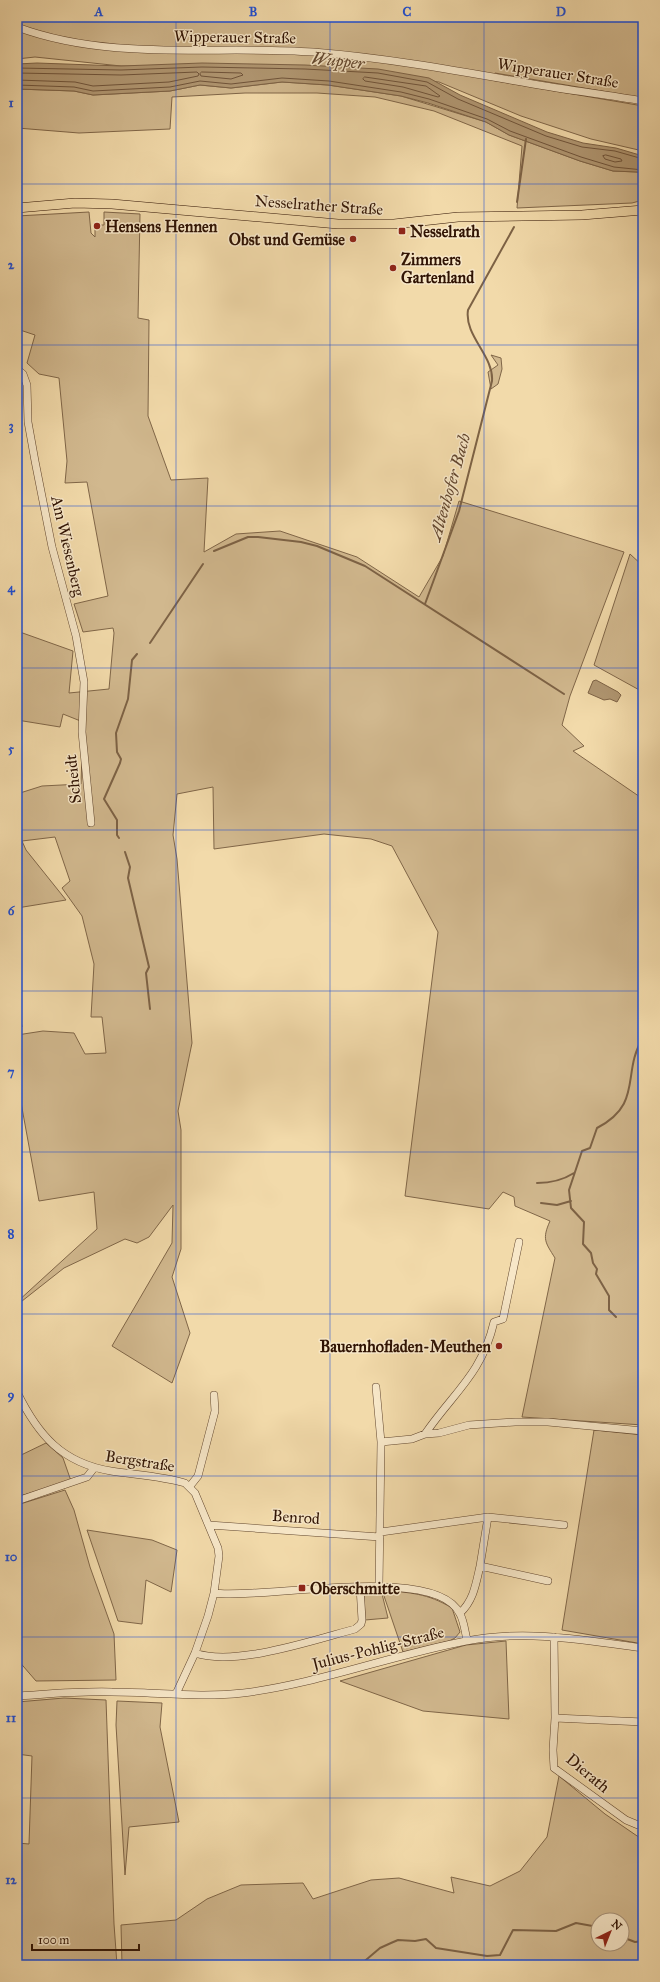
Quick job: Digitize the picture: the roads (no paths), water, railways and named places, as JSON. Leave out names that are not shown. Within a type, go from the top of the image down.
[{"type":"main road","name":"Nesselrather Straße","points":[[17,208],[75,203],[112,204],[195,210],[338,224],[374,225],[458,217],[582,215],[643,210]]},
{"type":"street","name":"Wipperauer Straße","points":[[17,27],[56,40],[100,46],[162,49],[312,52],[385,60],[643,101]]},
{"type":"street","name":"Am Wiesenberg","points":[[17,370],[23,374],[27,385],[28,422],[35,461],[52,547],[76,636],[84,682],[82,732]]},
{"type":"street","name":"Scheidt","points":[[82,732],[91,823]]},
{"type":"street","points":[[425,1434],[475,1370],[485,1353],[494,1322],[504,1319],[519,1242]]},
{"type":"street","points":[[376,1387],[381,1442],[381,1534],[379,1586]]},
{"type":"street","name":"Bergstraße","points":[[17,1392],[24,1406],[49,1442],[61,1453],[94,1468],[171,1479],[190,1486],[195,1493],[209,1525],[219,1556],[214,1593],[195,1653],[176,1694]]},
{"type":"street","points":[[190,1486],[198,1476],[215,1411],[214,1395]]},
{"type":"street","points":[[381,1442],[412,1439],[425,1434],[439,1433],[469,1425],[516,1422],[548,1422],[643,1430]]},
{"type":"street","points":[[17,1501],[87,1477],[94,1468]]},
{"type":"street","points":[[381,1534],[488,1517],[564,1525]]},
{"type":"street","points":[[460,1613],[468,1606],[475,1590],[488,1517]]},
{"type":"street","name":"Benrod","points":[[209,1525],[381,1534]]},
{"type":"street","points":[[480,1566],[548,1581]]},
{"type":"street","points":[[214,1593],[379,1586],[423,1590],[439,1596],[452,1604],[460,1613],[467,1640]]},
{"type":"street","points":[[195,1653],[210,1656],[267,1652],[355,1629],[361,1624],[362,1620],[360,1587]]},
{"type":"street","name":"Julius-Pohlig-Straße","points":[[17,1696],[83,1692],[120,1692],[215,1696],[251,1692],[287,1685],[467,1640],[522,1636],[643,1648]]},
{"type":"street","name":"Dierath","points":[[554,1638],[554,1768],[626,1820],[638,1825],[643,1824]]},
{"type":"street","points":[[555,1718],[643,1722]]},
{"type":"water","points":[[37,63],[121,66],[202,63],[305,65],[378,69],[429,78],[460,95],[547,132],[583,143],[616,148],[643,156],[643,174],[637,172],[613,171],[580,161],[509,135],[486,122],[428,103],[401,96],[328,85],[282,82],[231,88],[200,85],[170,91],[93,95],[74,91],[17,89],[17,64]]},
{"type":"water","points":[[596,680],[621,695],[617,702],[610,699],[604,700],[588,693],[593,681]]},
{"type":"waterway","name":"Altenhofer Bach","points":[[517,202],[526,139]]},
{"type":"waterway","name":"Altenhofer Bach","points":[[425,604],[459,511],[492,381],[489,363],[470,329],[468,310],[514,227]]},
{"type":"waterway","points":[[214,551],[248,537],[301,542],[317,546],[365,566],[564,694]]},
{"type":"waterway","points":[[150,643],[203,564]]},
{"type":"waterway","points":[[119,838],[117,835],[117,820],[104,799],[121,759],[117,752],[116,733],[128,699],[132,660],[137,654]]},
{"type":"waterway","points":[[125,852],[130,867],[128,878],[149,967],[146,973],[150,1009]]},
{"type":"waterway","name":"Altenhofer Bach","points":[[616,1317],[609,1310],[609,1296],[596,1274],[597,1269],[593,1263],[591,1253],[583,1244],[584,1222],[571,1208],[569,1190],[582,1151],[590,1148],[597,1128],[612,1119],[621,1109],[629,1087],[633,1063],[643,1038]]},
{"type":"waterway","points":[[537,1183],[556,1181],[574,1173]]},
{"type":"waterway","points":[[541,1203],[557,1205],[571,1201]]},
{"type":"waterway","points":[[360,1965],[380,1948],[398,1940],[415,1941],[426,1939],[436,1948],[487,1956],[500,1955],[513,1930],[556,1931],[576,1923],[590,1926]]},
{"type":"waterway","points":[[630,1940],[635,1942],[643,1941]]},
{"type":"place","name":"Hensens Hennen","points":[[97,226]]},
{"type":"place","name":"Nesselrath","points":[[402,231]]},
{"type":"place","name":"Obst und Gemüse","points":[[353,239]]},
{"type":"place","name":"Zimmers Gartenland","points":[[393,268]]},
{"type":"place","name":"Bauernhofladen-Meuthen","points":[[499,1346]]},
{"type":"place","name":"Oberschmitte","points":[[302,1588]]},
{"type":"water label","name":"Wupper","points":[[338,61]]}]
